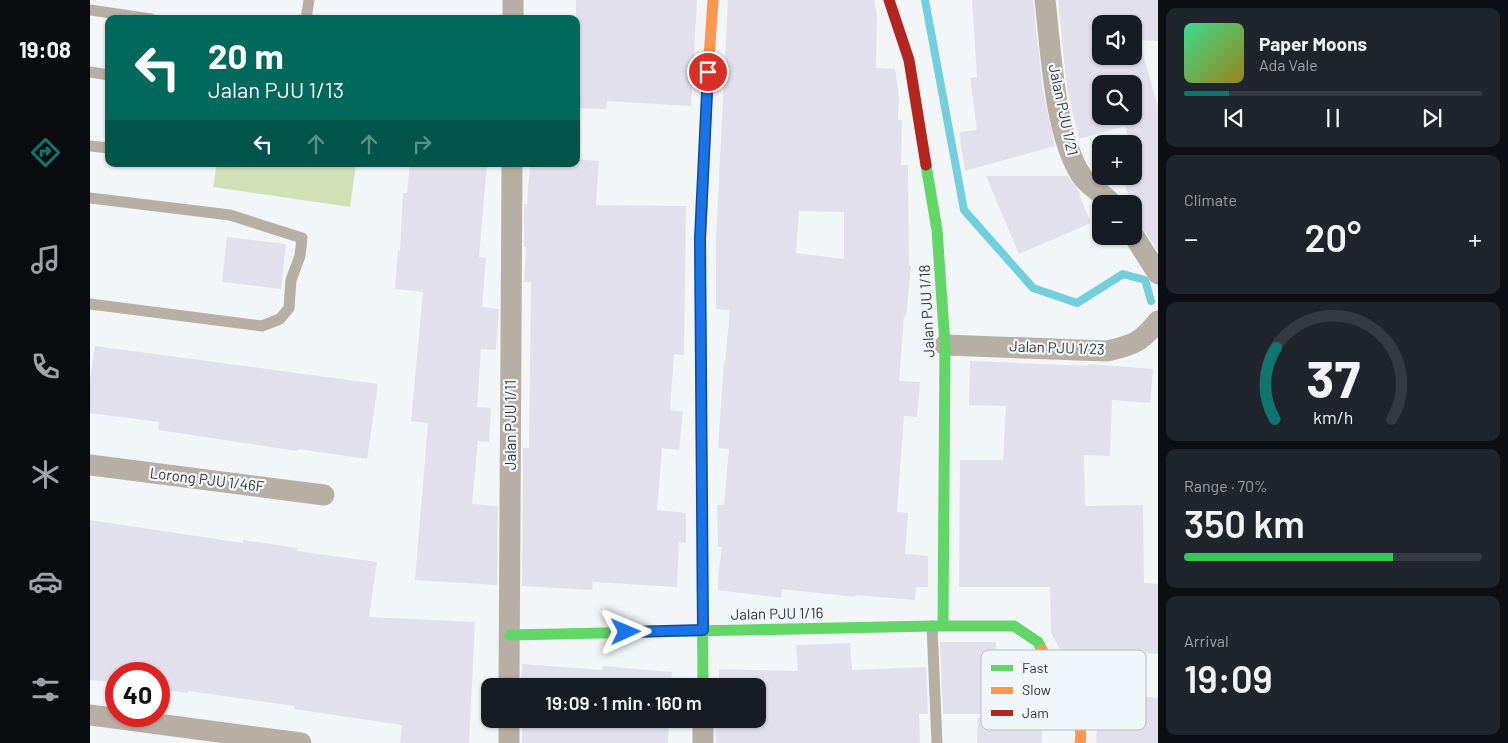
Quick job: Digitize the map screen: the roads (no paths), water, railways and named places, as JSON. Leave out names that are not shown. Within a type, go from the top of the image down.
[{"type":"street","points":[[513,0],[513,15]]},
{"type":"street","points":[[703,678],[700,238],[713,0]]},
{"type":"street","name":"Jalan PJU 1/18","points":[[890,0],[909,60],[935,220],[945,345],[938,626]]},
{"type":"street","name":"Jalan PJU 1/21","points":[[1045,0],[1056,93],[1071,158],[1082,178],[1102,195]]},
{"type":"street","name":"Jalan PJU 1/11","points":[[509,678],[512,167]]},
{"type":"street","points":[[1140,245],[1158,274]]},
{"type":"street","name":"Jalan PJU 1/23","points":[[945,345],[1107,351],[1131,346],[1148,333],[1158,321]]},
{"type":"street","name":"Lorong PJU 1/46F","points":[[90,465],[324,495]]},
{"type":"street","name":"Jalan PJU 1/16","points":[[510,634],[1014,626],[1038,642],[1042,650]]},
{"type":"street","points":[[90,715],[301,743]]},
{"type":"street","points":[[508,743],[509,728]]},
{"type":"street","points":[[703,728],[703,743]]},
{"type":"street","name":"Jalan PJU 1/16","points":[[1080,743],[1081,730]]},
{"type":"lane","points":[[307,15],[309,0]]},
{"type":"lane","points":[[90,10],[124,15]]},
{"type":"lane","points":[[90,72],[105,74]]},
{"type":"lane","points":[[90,146],[105,148]]},
{"type":"lane","points":[[90,198],[230,215],[302,238],[300,256],[291,280],[289,308],[280,318],[262,326],[90,304]]},
{"type":"lane","points":[[937,743],[938,626]]},
{"type":"waterway","points":[[925,0],[964,210],[1033,288],[1077,303],[1123,274],[1145,280],[1151,301]]}]
